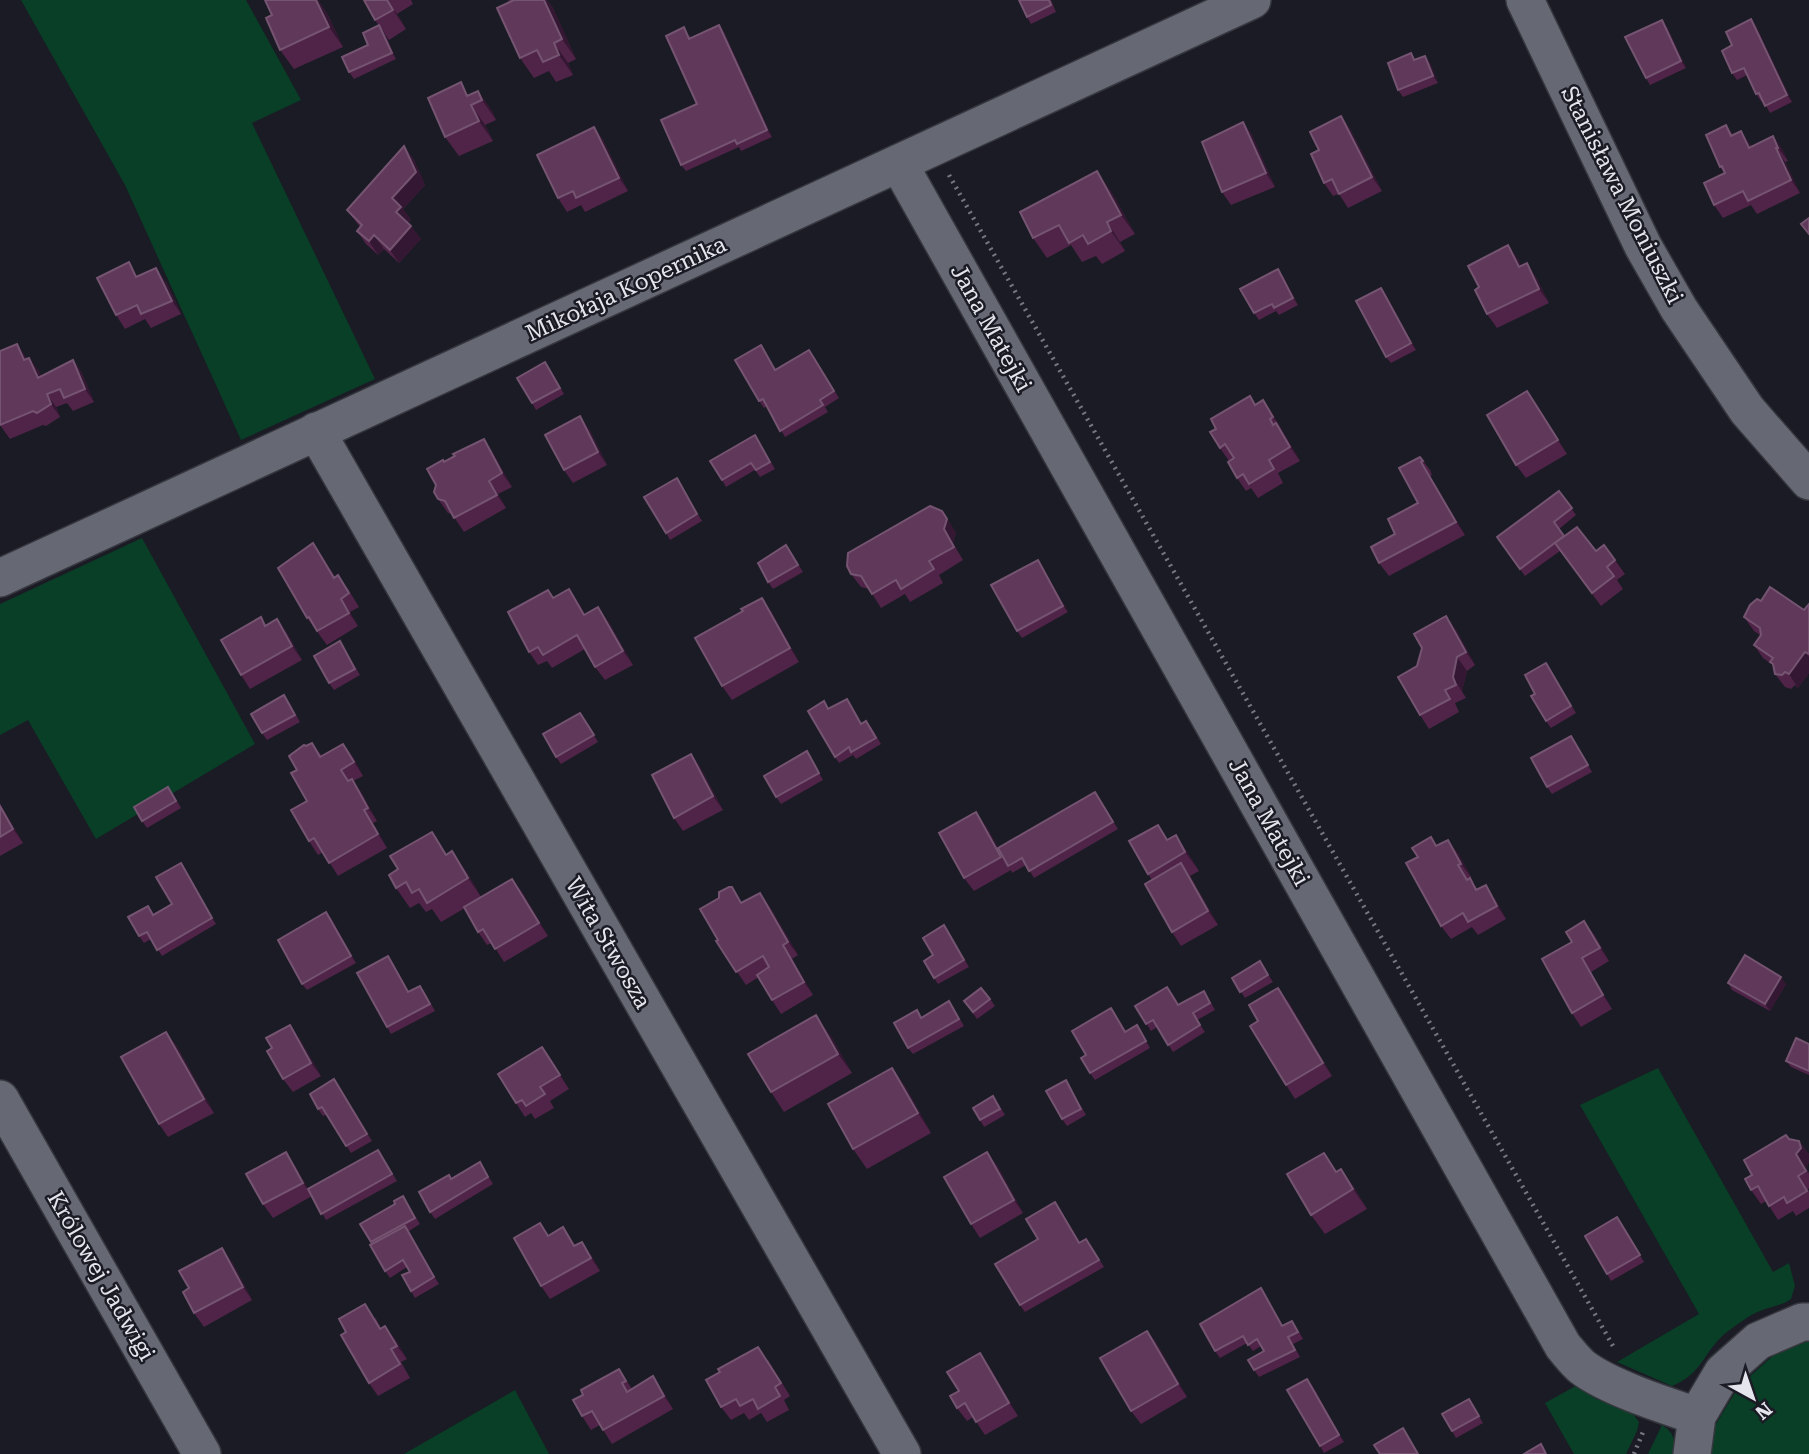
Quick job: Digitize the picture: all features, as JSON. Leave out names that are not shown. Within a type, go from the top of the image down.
[{"type":"street","name":"Mikołaja Kopernika","points":[[0,578],[1252,0]]},
{"type":"street","name":"Stanisława Moniuszki","points":[[1525,0],[1643,246],[1679,309],[1747,410],[1809,481]]},
{"type":"street","name":"Jana Matejki","points":[[899,164],[1563,1346],[1579,1365],[1597,1377],[1697,1416]]},
{"type":"street","name":"Wita Stwosza","points":[[316,431],[901,1454]]},
{"type":"street","name":"Królowej Jadwigi","points":[[0,1099],[202,1454]]},
{"type":"street","points":[[1692,1454],[1697,1416],[1724,1372],[1758,1341],[1802,1322],[1809,1322]]},
{"type":"path","points":[[954,138],[961,152],[952,156],[948,163],[949,174],[1619,1356]]},
{"type":"green space","points":[[21,0],[246,0],[301,100],[252,123],[375,379],[241,440],[125,185]]},
{"type":"green space","points":[[142,538],[255,744],[96,839],[28,720],[0,735],[0,604]]},
{"type":"green space","points":[[1658,1068],[1773,1272],[1789,1263],[1795,1286],[1791,1299],[1743,1320],[1719,1339],[1691,1375],[1672,1386],[1617,1362],[1699,1314],[1580,1105]]},
{"type":"green space","points":[[1809,1341],[1809,1454],[1712,1454],[1713,1429],[1739,1386],[1776,1353]]},
{"type":"green space","points":[[1581,1383],[1596,1399],[1630,1410],[1639,1422],[1626,1454],[1574,1454],[1545,1403]]},
{"type":"green space","points":[[515,1390],[549,1454],[404,1454]]},
{"type":"green space","points":[[1662,1425],[1673,1437],[1675,1454],[1648,1454]]},
{"type":"building","points":[[265,0],[316,0],[329,27],[280,50],[266,18],[272,15]]},
{"type":"building","points":[[364,0],[387,0],[393,10],[375,20]]},
{"type":"building","points":[[514,0],[544,0],[562,39],[554,43],[559,55],[543,62],[537,50],[520,58],[497,8]]},
{"type":"building","points":[[1019,0],[1049,0],[1051,5],[1027,17]]},
{"type":"building","points":[[1751,19],[1787,95],[1765,106],[1744,68],[1732,73],[1722,51],[1732,45],[1726,32]]},
{"type":"building","points":[[1662,20],[1681,61],[1646,78],[1625,37]]},
{"type":"building","points":[[379,25],[392,53],[349,72],[342,57],[368,45],[363,33]]},
{"type":"building","points":[[719,25],[767,130],[737,144],[735,140],[681,165],[661,120],[697,104],[666,36],[684,27],[689,39]]},
{"type":"building","points":[[1411,53],[1414,60],[1425,56],[1433,76],[1398,90],[1388,63]]},
{"type":"building","points":[[461,82],[467,96],[478,91],[482,100],[471,105],[479,121],[445,137],[428,98]]},
{"type":"building","points":[[1341,116],[1372,177],[1339,194],[1332,179],[1324,183],[1311,154],[1319,150],[1310,132]]},
{"type":"building","points":[[1243,122],[1266,173],[1222,192],[1202,142]]},
{"type":"building","points":[[1726,125],[1731,136],[1741,131],[1749,148],[1773,136],[1791,180],[1748,201],[1743,191],[1714,205],[1704,183],[1725,173],[1706,135]]},
{"type":"building","points":[[594,127],[619,178],[576,198],[573,191],[558,198],[537,155]]},
{"type":"building","points":[[404,146],[416,172],[392,198],[401,207],[396,212],[411,226],[390,250],[374,235],[369,241],[357,231],[362,225],[347,210]]},
{"type":"building","points":[[1097,171],[1121,215],[1107,222],[1111,231],[1088,244],[1083,235],[1069,243],[1059,225],[1033,238],[1020,212]]},
{"type":"building","points":[[1809,218],[1809,234],[1801,224]]},
{"type":"building","points":[[1508,245],[1519,267],[1527,263],[1539,289],[1487,314],[1475,290],[1479,287],[1468,266]]},
{"type":"building","points":[[129,262],[136,277],[156,268],[172,301],[141,314],[137,305],[116,315],[97,278]]},
{"type":"building","points":[[1278,269],[1293,298],[1274,308],[1272,304],[1254,313],[1240,289]]},
{"type":"building","points":[[1381,288],[1411,343],[1386,357],[1356,301]]},
{"type":"building","points":[[17,344],[24,360],[29,358],[38,378],[73,360],[85,389],[64,398],[60,389],[47,394],[51,404],[37,413],[33,411],[0,425],[0,351]]},
{"type":"building","points":[[761,345],[775,370],[809,350],[834,391],[820,400],[823,405],[780,431],[763,399],[759,401],[735,360]]},
{"type":"building","points":[[545,362],[560,388],[532,403],[517,378]]},
{"type":"building","points":[[1527,391],[1558,440],[1516,465],[1487,415]]},
{"type":"building","points":[[1250,396],[1255,405],[1263,400],[1273,417],[1270,419],[1273,425],[1276,423],[1290,447],[1269,460],[1274,469],[1249,484],[1243,474],[1237,478],[1228,462],[1234,458],[1225,444],[1220,448],[1210,432],[1216,429],[1211,419]]},
{"type":"building","points":[[580,416],[598,452],[564,470],[545,435]]},
{"type":"building","points":[[755,435],[770,462],[756,470],[751,463],[722,480],[710,461]]},
{"type":"building","points":[[484,439],[502,473],[489,481],[497,495],[454,518],[445,501],[438,499],[434,492],[436,485],[427,469]]},
{"type":"building","points":[[1420,457],[1456,522],[1379,563],[1371,547],[1395,534],[1388,519],[1418,503],[1399,468]]},
{"type":"building","points":[[677,478],[697,514],[666,533],[644,497]]},
{"type":"building","points":[[1559,491],[1572,508],[1554,522],[1564,536],[1520,569],[1497,537]]},
{"type":"building","points":[[930,506],[942,511],[947,519],[944,529],[954,547],[929,561],[934,569],[901,589],[896,580],[872,594],[861,576],[851,574],[847,566],[848,553]]},
{"type":"building","points":[[1577,527],[1596,551],[1604,545],[1615,560],[1607,567],[1614,576],[1592,593],[1555,543]]},
{"type":"building","points":[[313,543],[334,578],[338,575],[349,593],[341,599],[349,613],[317,631],[278,568]]},
{"type":"building","points":[[786,545],[798,565],[768,582],[758,563]]},
{"type":"building","points":[[1038,560],[1063,606],[1017,631],[991,585]]},
{"type":"building","points":[[1770,587],[1804,610],[1809,604],[1809,654],[1805,652],[1789,674],[1775,674],[1770,662],[1773,658],[1754,645],[1761,635],[1760,628],[1744,617],[1750,605],[1757,599],[1761,601]]},
{"type":"building","points":[[569,589],[584,615],[598,607],[623,651],[595,667],[577,635],[543,655],[538,647],[529,652],[508,612],[548,590],[553,598]]},
{"type":"building","points":[[762,598],[790,648],[722,686],[695,638]]},
{"type":"building","points":[[1446,616],[1466,652],[1457,657],[1453,677],[1456,685],[1445,690],[1450,699],[1420,715],[1398,677],[1417,666],[1422,648],[1414,634]]},
{"type":"building","points":[[261,617],[265,626],[277,619],[292,646],[241,675],[221,640]]},
{"type":"building","points":[[340,641],[355,669],[329,683],[314,656]]},
{"type":"building","points":[[1546,663],[1571,706],[1546,721],[1531,696],[1535,694],[1525,675]]},
{"type":"building","points":[[284,695],[295,715],[262,733],[251,714]]},
{"type":"building","points":[[847,699],[861,724],[866,721],[876,738],[851,752],[849,747],[835,757],[808,711],[824,701],[828,709]]},
{"type":"building","points":[[580,713],[594,735],[556,757],[543,734]]},
{"type":"building","points":[[1571,736],[1588,765],[1547,787],[1531,758]]},
{"type":"building","points":[[312,743],[320,757],[343,744],[354,762],[341,770],[348,781],[352,779],[368,808],[364,810],[378,834],[329,863],[314,838],[309,841],[291,810],[307,801],[291,773],[297,770],[289,756],[304,745]]},
{"type":"building","points":[[807,751],[819,773],[776,797],[764,776]]},
{"type":"building","points":[[691,754],[713,796],[674,818],[652,775]]},
{"type":"building","points":[[168,787],[176,801],[142,821],[134,807]]},
{"type":"building","points":[[1095,792],[1113,822],[1029,871],[1022,858],[1008,866],[998,848]]},
{"type":"building","points":[[0,806],[13,829],[0,837]]},
{"type":"building","points":[[976,812],[1001,857],[964,878],[939,833]]},
{"type":"building","points":[[1158,825],[1167,840],[1176,835],[1185,852],[1148,874],[1129,841]]},
{"type":"building","points":[[432,832],[446,855],[452,851],[468,878],[427,903],[419,889],[412,893],[406,882],[396,888],[389,875],[398,869],[390,856]]},
{"type":"building","points":[[1431,837],[1436,846],[1448,840],[1467,880],[1470,878],[1476,890],[1486,885],[1497,906],[1468,922],[1463,913],[1441,926],[1406,863],[1418,857],[1412,848]]},
{"type":"building","points":[[181,863],[212,918],[157,950],[147,932],[139,936],[128,917],[148,906],[153,915],[172,904],[156,877]]},
{"type":"building","points":[[1181,863],[1208,911],[1172,932],[1145,884]]},
{"type":"building","points":[[512,879],[539,923],[495,949],[483,929],[478,932],[464,907]]},
{"type":"building","points":[[732,887],[741,903],[760,893],[788,942],[783,945],[804,982],[772,1000],[757,975],[769,967],[763,956],[736,972],[700,909],[719,898],[719,892]]},
{"type":"building","points":[[326,912],[351,956],[302,984],[278,940]]},
{"type":"building","points":[[1584,921],[1600,948],[1582,958],[1603,995],[1572,1013],[1542,959],[1572,942],[1566,932]]},
{"type":"building","points":[[944,925],[964,960],[934,978],[924,961],[933,955],[923,938]]},
{"type":"building","points":[[1745,955],[1781,977],[1765,1004],[1728,983]]},
{"type":"building","points":[[388,956],[408,992],[420,986],[430,1004],[387,1027],[357,973]]},
{"type":"building","points":[[1260,961],[1268,975],[1240,992],[1232,978]]},
{"type":"building","points":[[1167,987],[1178,1005],[1204,991],[1210,1003],[1193,1013],[1200,1025],[1168,1045],[1153,1020],[1146,1024],[1135,1006]]},
{"type":"building","points":[[981,988],[990,999],[973,1012],[964,1001]]},
{"type":"building","points":[[1278,988],[1323,1063],[1286,1085],[1250,1026],[1258,1021],[1249,1005]]},
{"type":"building","points":[[949,1001],[959,1019],[908,1048],[894,1023],[917,1010],[921,1018]]},
{"type":"building","points":[[1111,1008],[1125,1032],[1137,1025],[1146,1041],[1090,1073],[1081,1058],[1086,1055],[1072,1031]]},
{"type":"building","points":[[816,1015],[838,1054],[771,1092],[748,1054]]},
{"type":"building","points":[[290,1025],[311,1063],[283,1079],[267,1051],[272,1048],[266,1038]]},
{"type":"building","points":[[166,1032],[204,1099],[159,1124],[121,1057]]},
{"type":"building","points":[[1796,1038],[1809,1044],[1809,1071],[1786,1061]]},
{"type":"building","points":[[542,1047],[560,1075],[540,1087],[545,1094],[526,1106],[522,1100],[516,1103],[498,1074]]},
{"type":"building","points":[[892,1068],[918,1113],[853,1149],[828,1104]]},
{"type":"building","points":[[334,1079],[367,1134],[346,1146],[322,1107],[318,1109],[310,1094]]},
{"type":"building","points":[[1066,1080],[1081,1109],[1062,1119],[1046,1091]]},
{"type":"building","points":[[993,1096],[1000,1109],[980,1120],[973,1108]]},
{"type":"building","points":[[1786,1135],[1789,1139],[1799,1141],[1801,1148],[1796,1154],[1806,1171],[1798,1176],[1807,1191],[1787,1203],[1784,1197],[1769,1206],[1758,1186],[1751,1190],[1745,1179],[1752,1175],[1744,1160]]},
{"type":"building","points":[[378,1150],[392,1174],[321,1214],[308,1189]]},
{"type":"building","points":[[286,1152],[303,1183],[263,1204],[246,1174]]},
{"type":"building","points":[[987,1152],[1014,1200],[971,1224],[944,1177]]},
{"type":"building","points":[[1324,1153],[1336,1172],[1341,1169],[1353,1189],[1311,1215],[1287,1174]]},
{"type":"building","points":[[480,1162],[488,1177],[430,1212],[419,1192],[449,1175],[451,1179]]},
{"type":"building","points":[[403,1196],[415,1218],[371,1242],[360,1224],[395,1204],[394,1201]]},
{"type":"building","points":[[1055,1202],[1079,1243],[1086,1239],[1099,1260],[1020,1305],[995,1264],[1038,1239],[1026,1219]]},
{"type":"building","points":[[1617,1217],[1640,1255],[1607,1274],[1585,1236]]},
{"type":"building","points":[[540,1223],[548,1236],[563,1227],[574,1246],[582,1242],[591,1258],[541,1286],[514,1238]]},
{"type":"building","points":[[405,1226],[434,1277],[411,1291],[402,1275],[410,1272],[403,1260],[385,1271],[370,1245]]},
{"type":"building","points":[[222,1248],[243,1287],[194,1313],[183,1292],[189,1288],[179,1271]]},
{"type":"building","points":[[1261,1288],[1282,1326],[1292,1321],[1298,1332],[1288,1337],[1295,1350],[1254,1370],[1248,1360],[1264,1351],[1257,1339],[1248,1345],[1243,1336],[1215,1351],[1200,1324]]},
{"type":"building","points":[[365,1304],[380,1329],[385,1326],[397,1346],[391,1349],[400,1364],[369,1383],[341,1335],[346,1332],[339,1319]]},
{"type":"building","points":[[1147,1331],[1178,1384],[1131,1411],[1100,1358]]},
{"type":"building","points":[[758,1347],[781,1383],[775,1387],[780,1396],[758,1409],[753,1399],[740,1406],[736,1399],[721,1407],[706,1380],[720,1372],[718,1369]]},
{"type":"building","points":[[980,1353],[1009,1403],[976,1422],[965,1403],[957,1408],[950,1396],[959,1391],[947,1372]]},
{"type":"building","points":[[619,1369],[626,1381],[622,1383],[627,1392],[653,1376],[664,1396],[603,1430],[592,1411],[582,1416],[573,1400],[583,1395],[581,1390]]},
{"type":"building","points":[[1307,1379],[1339,1435],[1320,1446],[1287,1390]]},
{"type":"building","points":[[1469,1399],[1479,1416],[1452,1431],[1442,1414]]},
{"type":"building","points":[[1403,1428],[1418,1454],[1380,1454],[1374,1445]]},
{"type":"building","points":[[1541,1444],[1546,1454],[1524,1454]]}]
